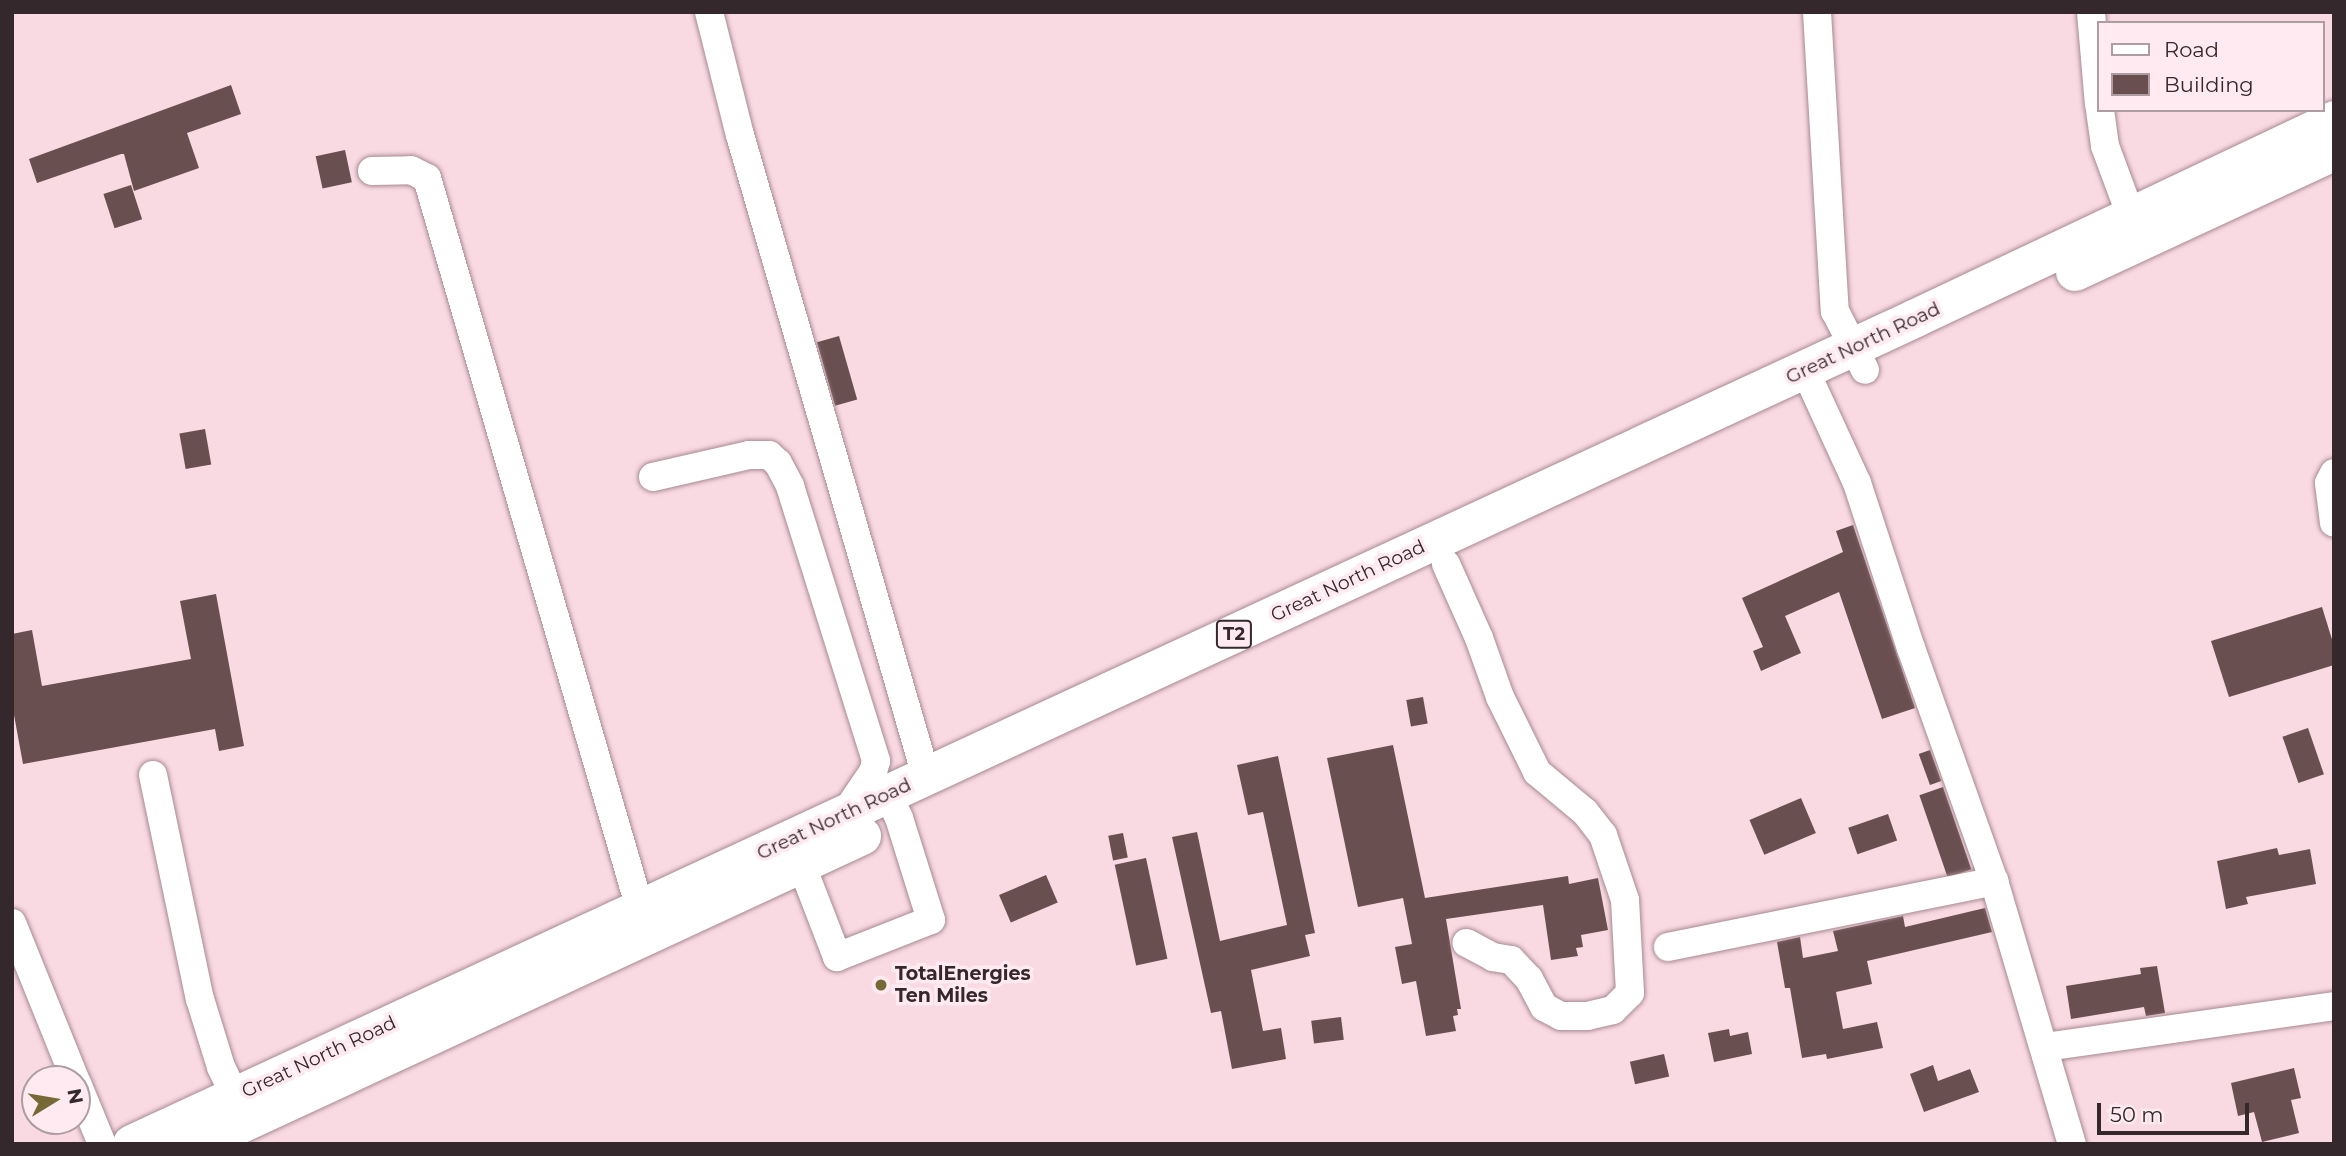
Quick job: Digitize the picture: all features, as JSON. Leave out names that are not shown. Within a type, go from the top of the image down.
[{"type":"highway","name":"Great North Road","points":[[198,1144],[796,851],[1446,564],[1859,358],[2131,216],[2334,120]]},
{"type":"highway","name":"Great North Road","points":[[1859,358],[2334,152]]},
{"type":"highway","name":"Great North Road","points":[[132,1144],[640,909],[796,851],[843,815],[894,806],[926,776],[1811,381]]},
{"type":"street","points":[[709,12],[740,135],[926,776]]},
{"type":"street","points":[[1817,12],[1835,311],[1859,358]]},
{"type":"street","points":[[2091,12],[2098,93]]},
{"type":"street","points":[[2100,112],[2105,146],[2131,216]]},
{"type":"street","points":[[372,171],[411,170],[427,178],[640,909]]},
{"type":"street","points":[[1811,381],[1857,483],[1911,648],[1994,881],[2046,1047],[2072,1144]]},
{"type":"street","points":[[653,477],[749,455],[769,455],[778,463],[790,486],[876,761],[873,772],[843,815]]},
{"type":"street","points":[[2334,473],[2329,483],[2334,523]]},
{"type":"street","points":[[1446,564],[1479,638],[1500,697],[1537,772],[1585,812],[1603,835],[1625,900],[1630,993],[1614,1010],[1588,1016],[1561,1016],[1544,1007],[1529,978],[1511,960],[1493,957],[1467,943]]},
{"type":"street","points":[[153,775],[200,999],[221,1068],[235,1096]]},
{"type":"street","points":[[796,851],[837,957],[931,920],[894,806]]},
{"type":"street","points":[[1668,947],[1994,881]]},
{"type":"street","points":[[12,923],[70,1065]]},
{"type":"street","points":[[2046,1047],[2334,1006]]},
{"type":"street","points":[[91,1117],[102,1144]]},
{"type":"building","points":[[231,85],[241,114],[187,133],[199,168],[134,191],[124,154],[121,154],[37,183],[29,159]]},
{"type":"building","points":[[345,150],[352,182],[323,189],[316,156]]},
{"type":"building","points":[[131,185],[142,219],[115,228],[103,194]]},
{"type":"building","points":[[839,336],[857,399],[835,406],[817,342]]},
{"type":"building","points":[[205,429],[211,464],[186,469],[179,434]]},
{"type":"building","points":[[1853,525],[1915,708],[1882,719],[1839,592],[1785,616],[1801,653],[1761,671],[1753,651],[1763,647],[1742,598],[1843,552],[1836,531]]},
{"type":"building","points":[[216,594],[244,746],[219,751],[215,729],[23,764],[12,704],[12,634],[32,630],[42,686],[191,659],[180,601]]},
{"type":"building","points":[[2322,607],[2334,646],[2334,665],[2229,697],[2211,641]]},
{"type":"building","points":[[1423,697],[1428,724],[1411,727],[1406,700]]},
{"type":"building","points":[[2308,728],[2324,774],[2298,783],[2282,737]]},
{"type":"building","points":[[1393,745],[1425,898],[1568,876],[1569,884],[1598,878],[1608,930],[1581,935],[1583,947],[1576,948],[1578,956],[1551,960],[1543,905],[1446,919],[1461,1009],[1457,1009],[1458,1015],[1453,1016],[1456,1031],[1426,1036],[1416,981],[1402,984],[1395,947],[1412,944],[1403,898],[1358,907],[1327,758]]},
{"type":"building","points":[[1930,750],[1941,781],[1930,785],[1919,754]]},
{"type":"building","points":[[1278,756],[1315,933],[1305,935],[1310,956],[1251,970],[1263,1031],[1281,1028],[1286,1059],[1232,1069],[1221,1011],[1211,1013],[1172,837],[1197,832],[1220,941],[1287,925],[1263,812],[1248,815],[1237,765]]},
{"type":"building","points":[[1943,787],[1971,869],[1948,877],[1919,795]]},
{"type":"building","points":[[1801,798],[1816,833],[1764,855],[1749,820]]},
{"type":"building","points":[[1888,814],[1897,840],[1857,854],[1848,828]]},
{"type":"building","points":[[1123,833],[1128,858],[1113,860],[1108,836]]},
{"type":"building","points":[[2277,848],[2279,855],[2310,849],[2316,884],[2246,897],[2248,904],[2226,909],[2217,861]]},
{"type":"building","points":[[1146,858],[1167,959],[1136,965],[1115,865]]},
{"type":"building","points":[[1046,875],[1058,903],[1011,923],[999,895]]},
{"type":"building","points":[[1985,908],[1992,932],[1867,961],[1872,984],[1836,992],[1843,1029],[1877,1022],[1883,1048],[1827,1059],[1826,1054],[1802,1058],[1790,988],[1785,988],[1777,942],[1800,937],[1803,958],[1838,951],[1833,931],[1903,916],[1905,927]]},
{"type":"building","points":[[2157,966],[2165,1013],[2146,1016],[2144,1007],[2071,1019],[2066,986],[2141,974],[2140,968]]},
{"type":"building","points":[[1341,1017],[1344,1040],[1314,1043],[1311,1021]]},
{"type":"building","points":[[1729,1029],[1730,1036],[1748,1032],[1752,1054],[1714,1062],[1708,1033]]},
{"type":"building","points":[[1664,1054],[1669,1076],[1635,1084],[1630,1062]]},
{"type":"building","points":[[1933,1065],[1938,1081],[1970,1069],[1979,1092],[1924,1112],[1910,1074]]},
{"type":"building","points":[[2294,1068],[2301,1098],[2291,1100],[2299,1133],[2262,1142],[2254,1112],[2238,1116],[2231,1083]]},
{"type":"place","name":"TotalEnergies Ten Miles","points":[[881,985]]}]
